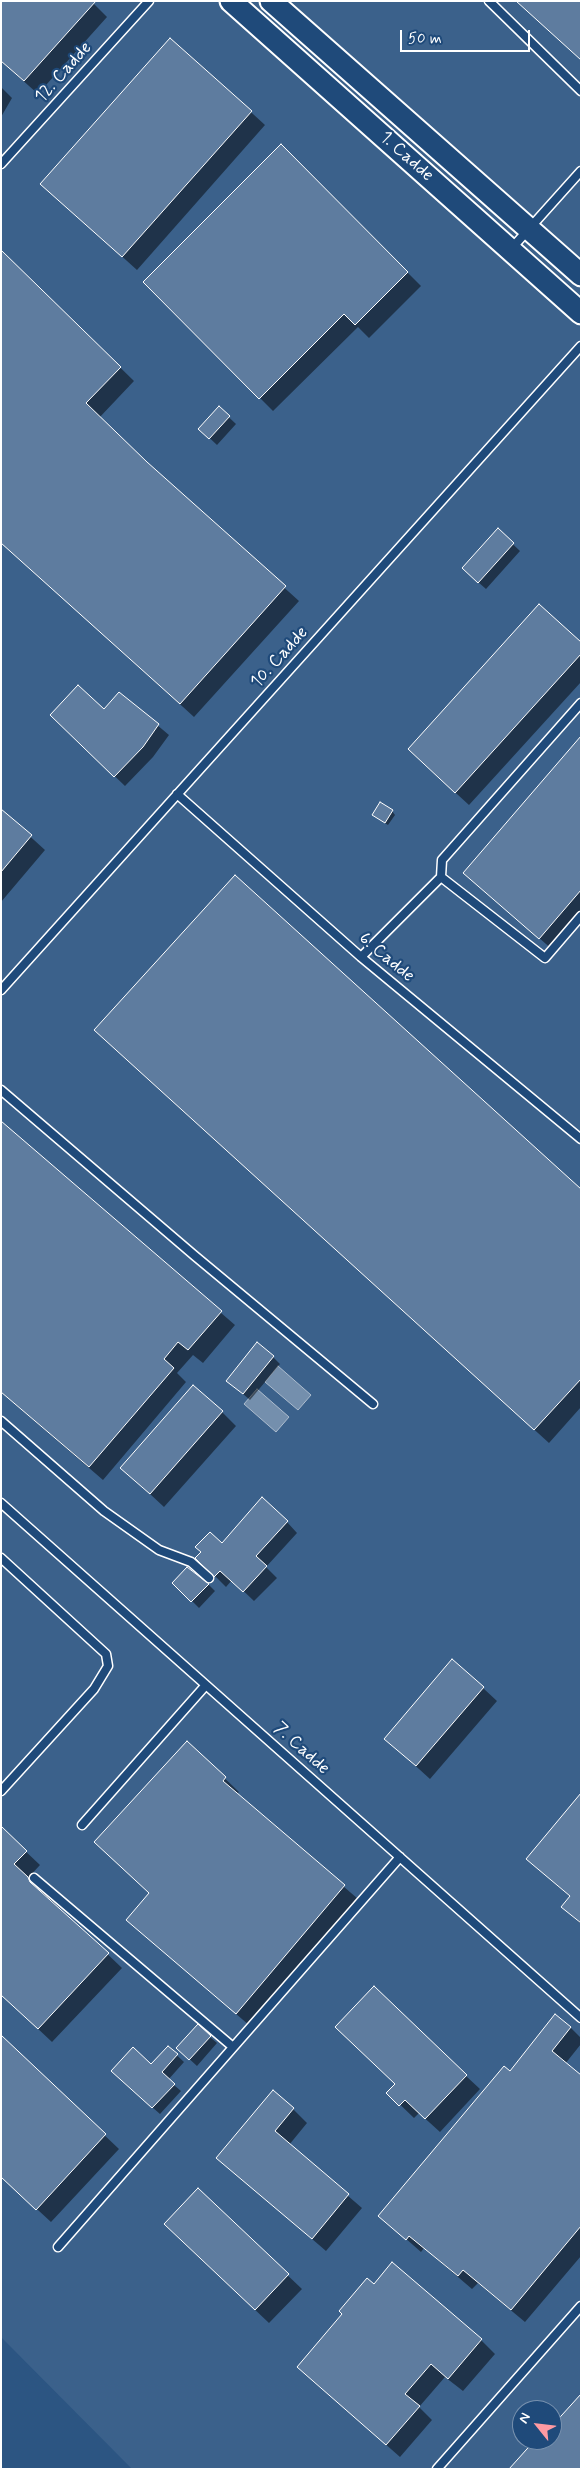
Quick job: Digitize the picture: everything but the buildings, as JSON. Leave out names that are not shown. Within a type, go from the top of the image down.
[{"type":"street","name":"1. Cadde","points":[[231,1],[581,313]]},
{"type":"street","points":[[271,1],[581,275]]},
{"type":"lane","name":"12. Cadde","points":[[1,164],[149,1]]},
{"type":"lane","points":[[489,1],[581,91]]},
{"type":"lane","points":[[510,250],[581,171]]},
{"type":"lane","name":"10. Cadde","points":[[1,990],[581,346]]},
{"type":"lane","points":[[361,957],[441,877],[442,860],[581,703]]},
{"type":"lane","name":"6. Cadde","points":[[178,794],[361,957],[581,1139]]},
{"type":"lane","points":[[441,877],[545,958],[581,916]]},
{"type":"lane","points":[[1,1090],[203,1263],[373,1404]]},
{"type":"lane","points":[[1,1421],[104,1511],[159,1550],[191,1562],[209,1578]]},
{"type":"lane","name":"7. Cadde","points":[[1,1503],[580,2016]]},
{"type":"lane","points":[[1,1558],[106,1654],[108,1666],[94,1689],[1,1791]]},
{"type":"lane","points":[[82,1825],[206,1685]]},
{"type":"lane","points":[[58,2248],[400,1857]]},
{"type":"lane","points":[[34,1878],[233,2047]]},
{"type":"lane","points":[[437,2469],[581,2306]]},
{"type":"shaded area","points":[[1,1],[581,1],[581,2469],[132,2469],[1,2337]]},
{"type":"shaded area","points":[[278,1366],[311,1395],[298,1410],[265,1382]]},
{"type":"shaded area","points":[[257,1389],[289,1417],[276,1432],[244,1404]]}]
